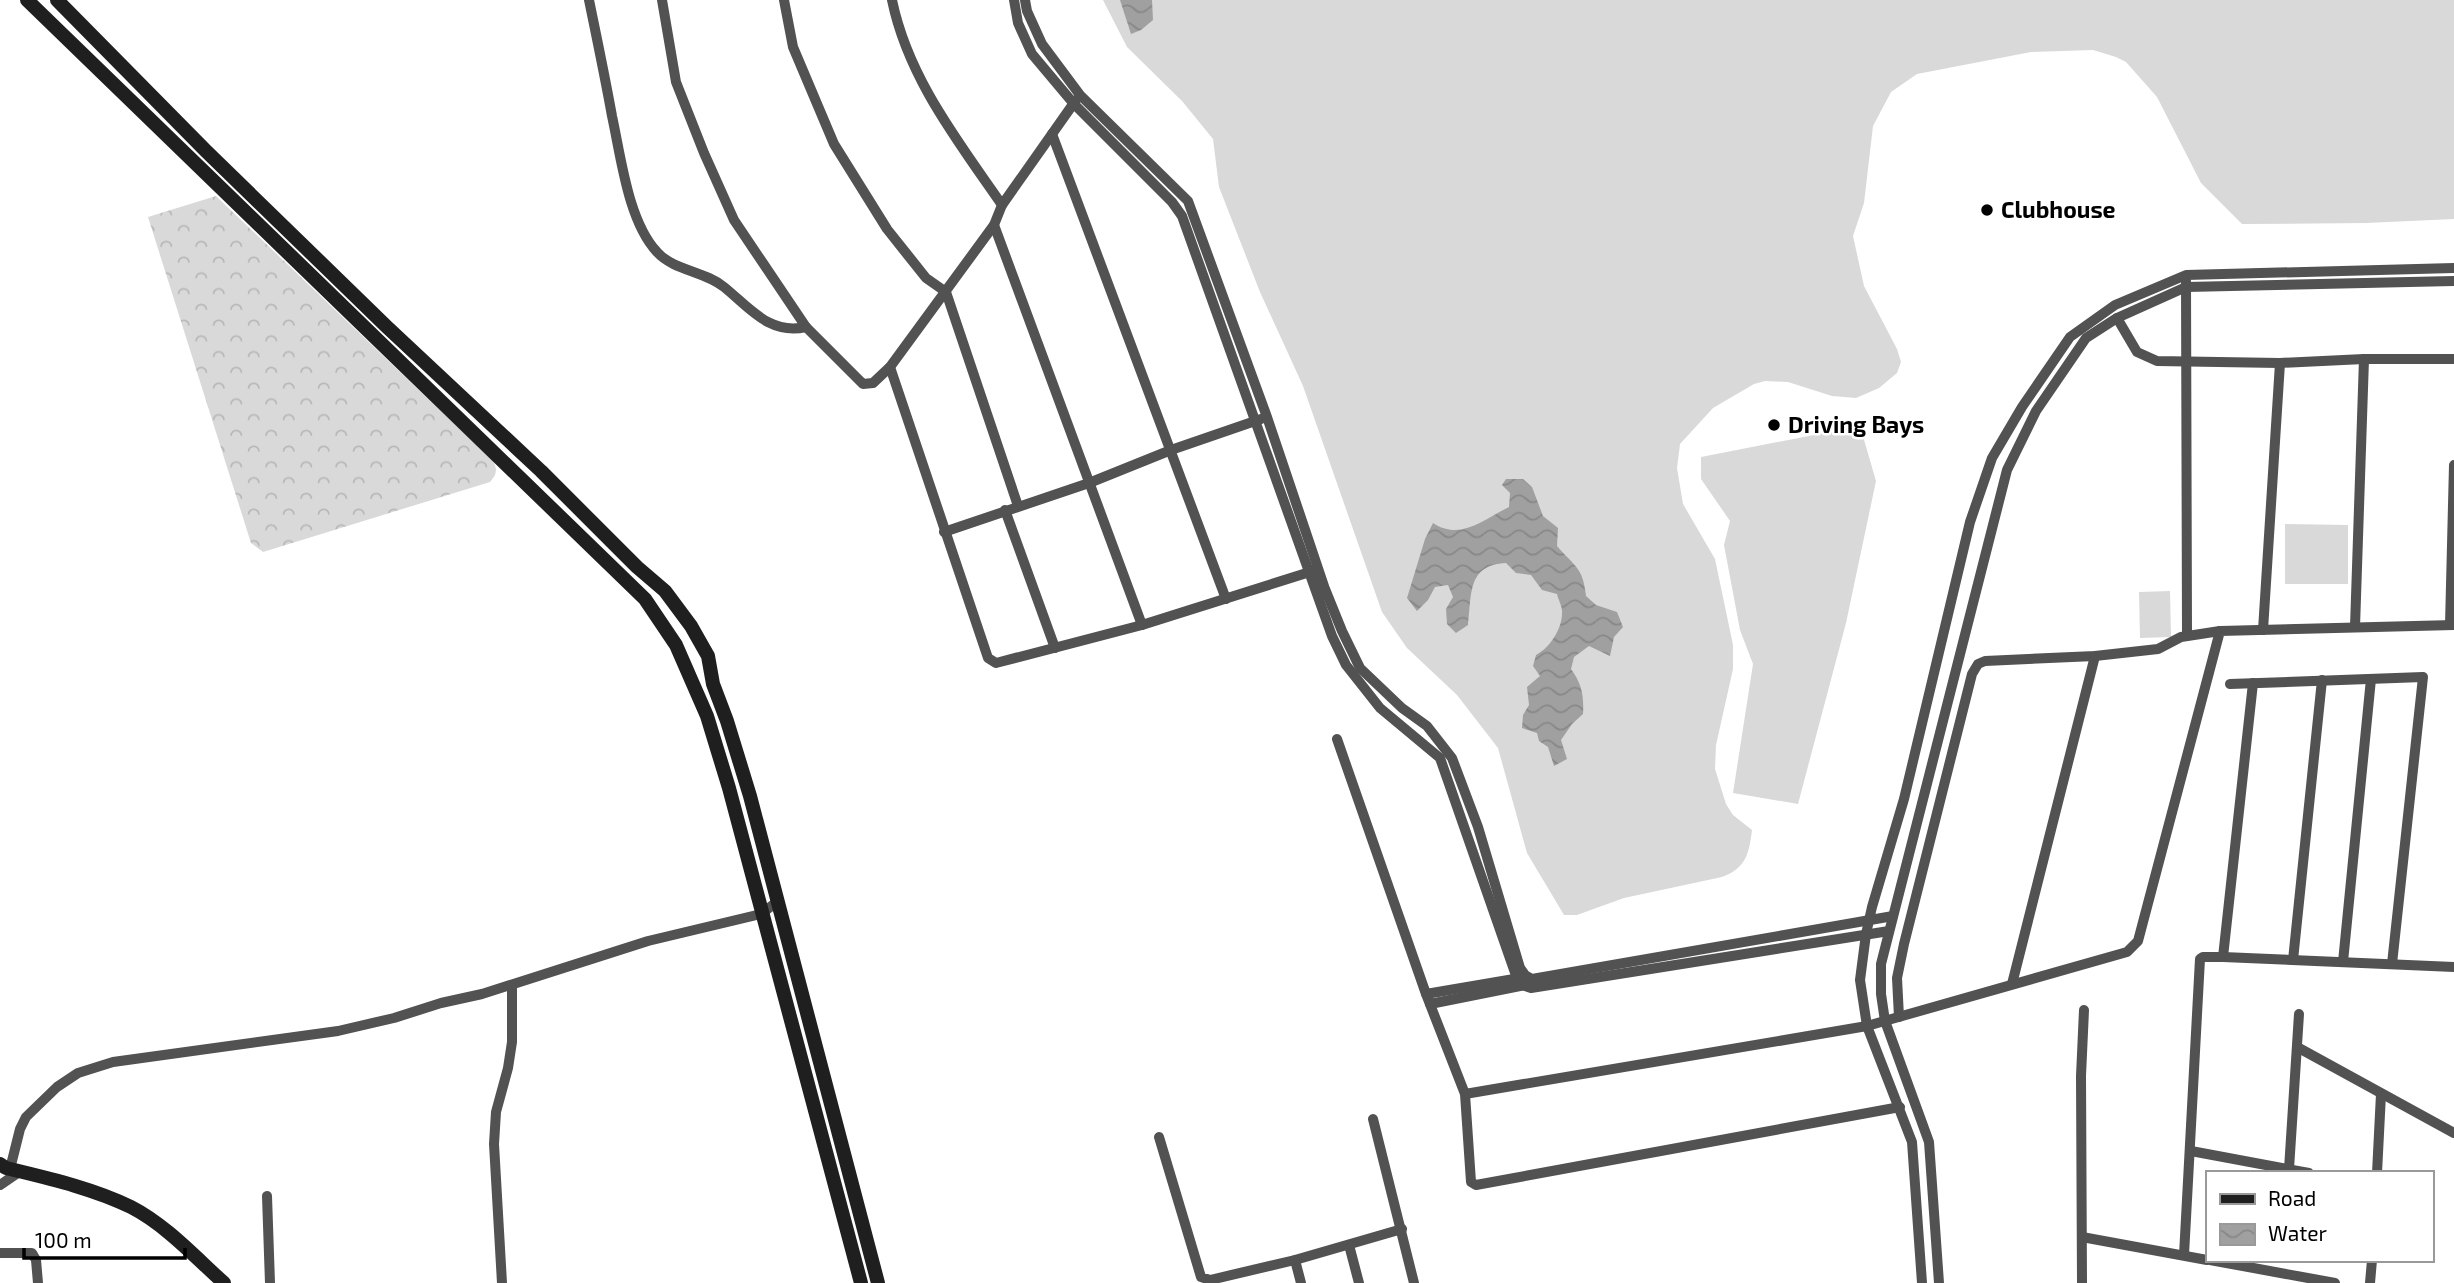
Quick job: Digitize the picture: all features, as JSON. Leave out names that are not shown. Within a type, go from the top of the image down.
[{"type":"street","points":[[27,0],[645,599],[676,645],[707,716],[729,788],[862,1283]]},
{"type":"street","points":[[57,0],[206,151],[664,591],[691,626],[708,656],[713,684],[746,784],[878,1283]]},
{"type":"street","points":[[589,0],[623,173],[648,240],[666,259],[721,284],[757,317],[784,329],[806,327]]},
{"type":"street","points":[[662,0],[676,82],[734,220],[806,327],[863,384],[873,383],[890,367],[994,225],[1002,205],[1077,99]]},
{"type":"street","points":[[784,0],[793,47],[834,144],[887,229],[926,278],[946,292],[1018,506]]},
{"type":"street","points":[[891,0],[896,23],[928,97],[1002,205]]},
{"type":"street","points":[[1014,0],[1018,23],[1032,54],[1188,201],[1267,417],[1332,636],[1346,664],[1380,708],[1440,758],[1524,980],[1531,988],[1889,931]]},
{"type":"street","points":[[1025,0],[1042,44],[1077,99],[1178,209],[1255,421],[1314,571],[1360,668],[1402,708],[1427,726],[1452,758],[1478,827],[1524,980]]},
{"type":"street","points":[[1052,134],[1226,599]]},
{"type":"street","points":[[994,225],[1142,625]]},
{"type":"street","points":[[1922,1283],[1912,1142],[1867,1026],[1860,980],[1866,934],[1904,799],[1970,522],[1992,458],[2022,407],[2070,337],[2115,305],[2186,275],[2454,268]]},
{"type":"street","points":[[2186,275],[2187,635]]},
{"type":"street","points":[[1939,1283],[1929,1142],[1885,1021],[1881,964],[2007,470],[2036,411],[2086,338],[2118,318],[2186,287],[2454,281]]},
{"type":"street","points":[[339,303],[350,291]]},
{"type":"street","points":[[2118,318],[2137,352],[2157,361],[2280,363],[2454,359]]},
{"type":"street","points":[[2355,627],[2364,359]]},
{"type":"street","points":[[2263,630],[2280,363]]},
{"type":"street","points":[[890,367],[944,532],[992,662],[1142,625],[1314,571]]},
{"type":"street","points":[[944,532],[1089,483],[1171,450],[1267,417]]},
{"type":"street","points":[[1899,1017],[1898,978],[1904,944],[1972,674],[1978,664],[1985,660],[2095,656],[2158,649],[2187,635],[2220,631],[2452,625],[2454,465]]},
{"type":"street","points":[[1005,510],[1055,648]]},
{"type":"street","points":[[1948,614],[1969,618]]},
{"type":"street","points":[[1465,1094],[1867,1026],[2127,952],[2138,941],[2220,631]]},
{"type":"street","points":[[2012,985],[2095,656]]},
{"type":"street","points":[[2230,684],[2423,677],[2392,964]]},
{"type":"street","points":[[2343,962],[2371,679]]},
{"type":"street","points":[[2293,960],[2322,680]]},
{"type":"street","points":[[2223,957],[2253,683]]},
{"type":"street","points":[[1337,739],[1428,999],[1465,1094],[1471,1182],[1481,1186],[1899,1107]]},
{"type":"street","points":[[0,1185],[10,1168],[20,1129],[26,1117],[57,1087],[78,1073],[113,1062],[338,1031],[512,985],[648,941],[761,914],[778,901]]},
{"type":"street","points":[[1428,999],[1892,916]]},
{"type":"street","points":[[2184,1255],[2199,962],[2203,957],[2454,967]]},
{"type":"street","points":[[502,1283],[494,1144],[496,1112],[512,1042],[512,985]]},
{"type":"street","points":[[2082,1283],[2081,1076],[2084,1010]]},
{"type":"street","points":[[2290,1169],[2299,1014]]},
{"type":"street","points":[[2297,1047],[2454,1133]]},
{"type":"street","points":[[2377,1171],[2381,1094]]},
{"type":"street","points":[[1373,1119],[1414,1283]]},
{"type":"street","points":[[1159,1137],[1201,1277],[1210,1280],[1247,1278],[1295,1260],[1402,1229]]},
{"type":"street","points":[[2191,1152],[2300,1171]]},
{"type":"street","points":[[10,1168],[129,1206],[176,1240],[218,1280]]},
{"type":"street","points":[[267,1196],[270,1283]]},
{"type":"street","points":[[2082,1237],[2206,1259]]},
{"type":"street","points":[[1349,1245],[1359,1283]]},
{"type":"street","points":[[0,1253],[32,1253],[36,1260],[38,1283]]},
{"type":"street","points":[[1295,1260],[1301,1283]]},
{"type":"street","points":[[2220,1262],[2335,1283]]},
{"type":"street","points":[[2371,1283],[2372,1262]]},
{"type":"green space","points":[[1103,0],[2454,0],[2454,219],[2242,224],[2201,183],[2157,97],[2126,62],[2093,50],[2031,52],[1917,74],[1891,92],[1873,126],[1864,203],[1853,236],[1864,286],[1897,349],[1901,362],[1897,373],[1879,388],[1856,398],[1832,396],[1788,382],[1765,381],[1754,384],[1713,408],[1680,444],[1677,468],[1683,504],[1715,559],[1733,645],[1733,669],[1716,745],[1715,769],[1726,804],[1733,815],[1752,830],[1748,853],[1741,865],[1722,877],[1624,898],[1577,915],[1564,915],[1527,853],[1498,748],[1457,695],[1407,648],[1382,612],[1303,386],[1260,292],[1219,187],[1213,139],[1182,101],[1127,47]]},
{"type":"green space","points":[[216,196],[492,460],[496,471],[490,482],[263,552],[251,543],[148,217]]},
{"type":"green space","points":[[1860,426],[1876,481],[1846,623],[1798,804],[1733,793],[1753,664],[1740,630],[1724,545],[1730,521],[1701,479],[1701,457]]},
{"type":"green space","points":[[2285,524],[2348,525],[2348,584],[2285,584]]},
{"type":"green space","points":[[2170,591],[2171,637],[2140,638],[2139,592]]},
{"type":"water","points":[[1120,0],[1152,0],[1153,20],[1131,34]]},
{"type":"water","points":[[1506,479],[1523,479],[1532,487],[1543,516],[1558,528],[1557,546],[1580,573],[1586,596],[1596,605],[1617,612],[1623,627],[1614,637],[1610,656],[1589,646],[1574,657],[1571,669],[1582,690],[1583,714],[1561,740],[1567,759],[1554,766],[1548,747],[1539,741],[1537,733],[1522,728],[1523,715],[1529,705],[1527,687],[1540,676],[1533,666],[1536,655],[1551,642],[1562,617],[1557,594],[1542,590],[1531,575],[1516,573],[1506,563],[1493,565],[1478,575],[1471,592],[1468,625],[1456,633],[1447,624],[1446,609],[1453,597],[1448,585],[1435,587],[1428,600],[1417,611],[1407,598],[1425,539],[1433,523],[1443,528],[1462,529],[1481,523],[1509,507],[1510,493],[1502,485]]},
{"type":"place","name":"Clubhouse","points":[[1987,210]]},
{"type":"place","name":"Driving Bays","points":[[1774,425]]}]
